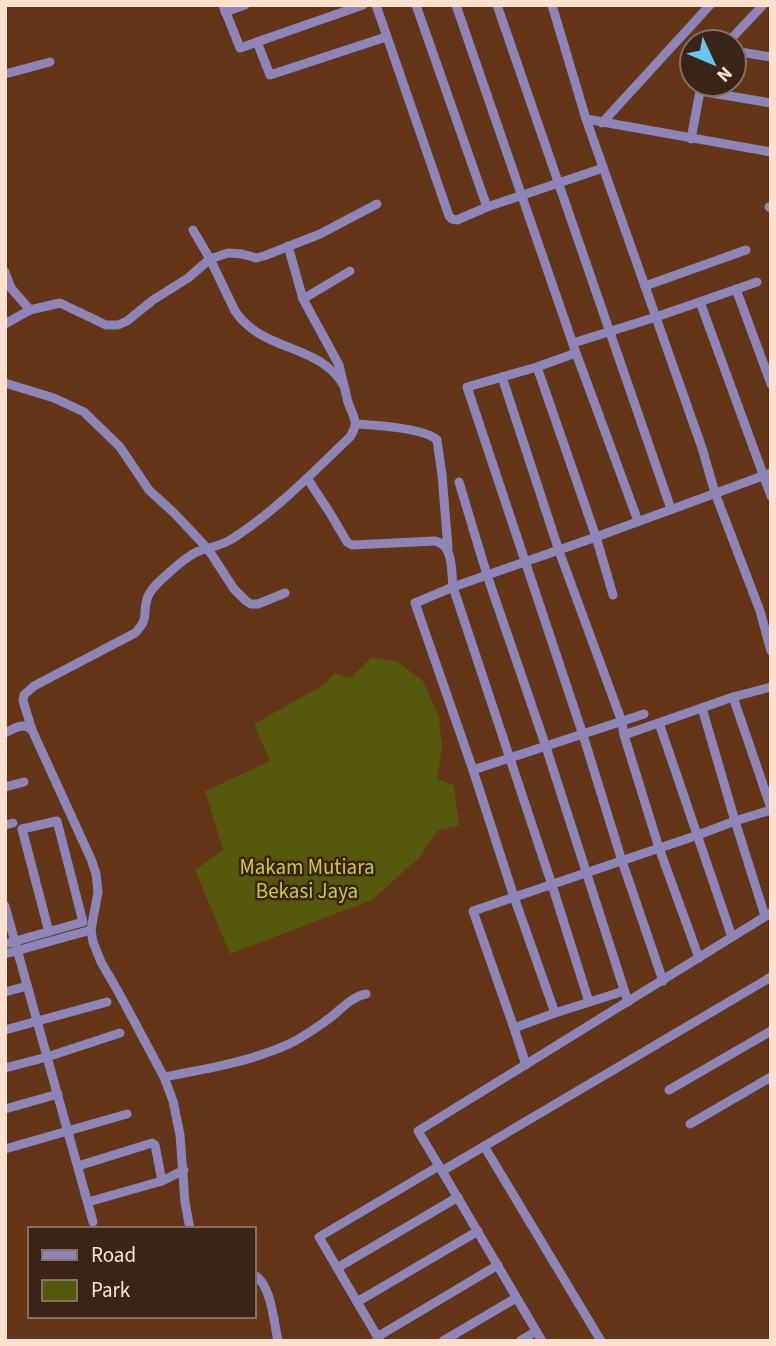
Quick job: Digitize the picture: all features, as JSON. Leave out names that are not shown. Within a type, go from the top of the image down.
[{"type":"street","points":[[245,5],[224,8],[240,48],[363,5]]},
{"type":"street","points":[[416,5],[487,207]]},
{"type":"street","points":[[497,5],[671,509]]},
{"type":"street","points":[[552,5],[586,119],[715,493],[761,611],[771,651]]},
{"type":"street","points":[[602,123],[710,5]]},
{"type":"street","points":[[741,28],[763,5]]},
{"type":"street","points":[[377,6],[452,219],[457,220],[487,207],[603,168]]},
{"type":"street","points":[[458,6],[574,348],[638,521]]},
{"type":"street","points":[[257,42],[270,75],[386,37]]},
{"type":"street","points":[[748,53],[771,57]]},
{"type":"street","points":[[5,74],[50,62]]},
{"type":"street","points":[[691,139],[699,98]]},
{"type":"street","points":[[748,98],[771,103]]},
{"type":"street","points":[[586,119],[771,152]]},
{"type":"street","points":[[5,324],[30,310],[60,303],[106,325],[118,325],[188,278],[210,259],[228,253],[256,258],[320,234],[377,204]]},
{"type":"street","points":[[193,230],[235,312],[246,325],[271,341],[312,357],[328,368],[344,387]]},
{"type":"street","points":[[190,1227],[177,1115],[164,1077],[101,962],[93,942],[90,929],[98,892],[94,866],[32,730],[23,701],[34,686],[135,633],[145,621],[146,603],[151,591],[173,569],[200,550],[221,545],[242,532],[307,478],[355,430],[356,424],[339,365],[303,299],[288,246]]},
{"type":"street","points":[[645,286],[746,250]]},
{"type":"street","points":[[303,299],[350,271]]},
{"type":"street","points":[[5,272],[11,288],[30,310]]},
{"type":"street","points":[[663,981],[467,387],[537,367],[610,332],[757,282]]},
{"type":"street","points":[[736,289],[771,384]]},
{"type":"street","points":[[700,302],[767,474],[771,496]]},
{"type":"street","points":[[537,367],[613,594]]},
{"type":"street","points":[[502,377],[559,551],[622,722],[659,848],[699,958]]},
{"type":"street","points":[[5,383],[54,398],[83,412],[120,447],[149,490],[208,549],[240,596],[251,604],[258,604],[285,593]]},
{"type":"street","points":[[356,424],[429,434],[436,440],[453,587],[589,1002]]},
{"type":"street","points":[[555,1013],[415,603],[767,474]]},
{"type":"street","points":[[307,478],[346,542],[352,545],[435,541],[442,542],[448,548]]},
{"type":"street","points":[[459,482],[487,575],[628,1002]]},
{"type":"street","points":[[624,735],[733,696],[771,687]]},
{"type":"street","points":[[526,1065],[473,911],[771,809],[733,696]]},
{"type":"street","points":[[542,1341],[418,1131],[768,914],[735,821],[702,708]]},
{"type":"street","points":[[473,770],[644,714]]},
{"type":"street","points":[[659,723],[732,937]]},
{"type":"street","points":[[5,733],[23,726],[32,730]]},
{"type":"street","points":[[5,787],[24,782]]},
{"type":"street","points":[[5,954],[13,945],[83,922],[57,821],[22,829],[49,932]]},
{"type":"street","points":[[5,906],[13,945],[38,1021],[93,1222]]},
{"type":"street","points":[[13,945],[90,929]]},
{"type":"street","points":[[498,1265],[379,1339],[319,1237],[484,1146],[769,981]]},
{"type":"street","points":[[5,992],[27,986]]},
{"type":"street","points":[[514,1028],[624,991]]},
{"type":"street","points":[[164,1077],[230,1065],[282,1047],[306,1035],[357,997],[366,994]]},
{"type":"street","points":[[5,1030],[107,1002]]},
{"type":"street","points":[[670,1090],[771,1031]]},
{"type":"street","points":[[5,1068],[120,1033]]},
{"type":"street","points":[[690,1125],[771,1077]]},
{"type":"street","points":[[5,1109],[58,1094]]},
{"type":"street","points":[[5,1149],[127,1114]]},
{"type":"street","points":[[78,1166],[152,1143],[155,1145],[162,1181]]},
{"type":"street","points":[[484,1146],[601,1341]]},
{"type":"street","points":[[88,1202],[162,1181],[184,1170]]},
{"type":"street","points":[[337,1268],[458,1197]]},
{"type":"street","points":[[357,1302],[478,1231]]},
{"type":"street","points":[[256,1276],[263,1283],[270,1302],[278,1341]]},
{"type":"street","points":[[443,1341],[516,1298]]},
{"type":"street","points":[[520,1341],[536,1331]]},
{"type":"green space","name":"Makam Mutiara Bekasi Jaya","points":[[372,657],[398,662],[423,681],[439,717],[442,748],[437,778],[454,786],[459,826],[438,830],[419,858],[372,900],[230,954],[195,870],[223,850],[205,791],[270,761],[254,724],[325,684],[334,673],[350,678]]}]
